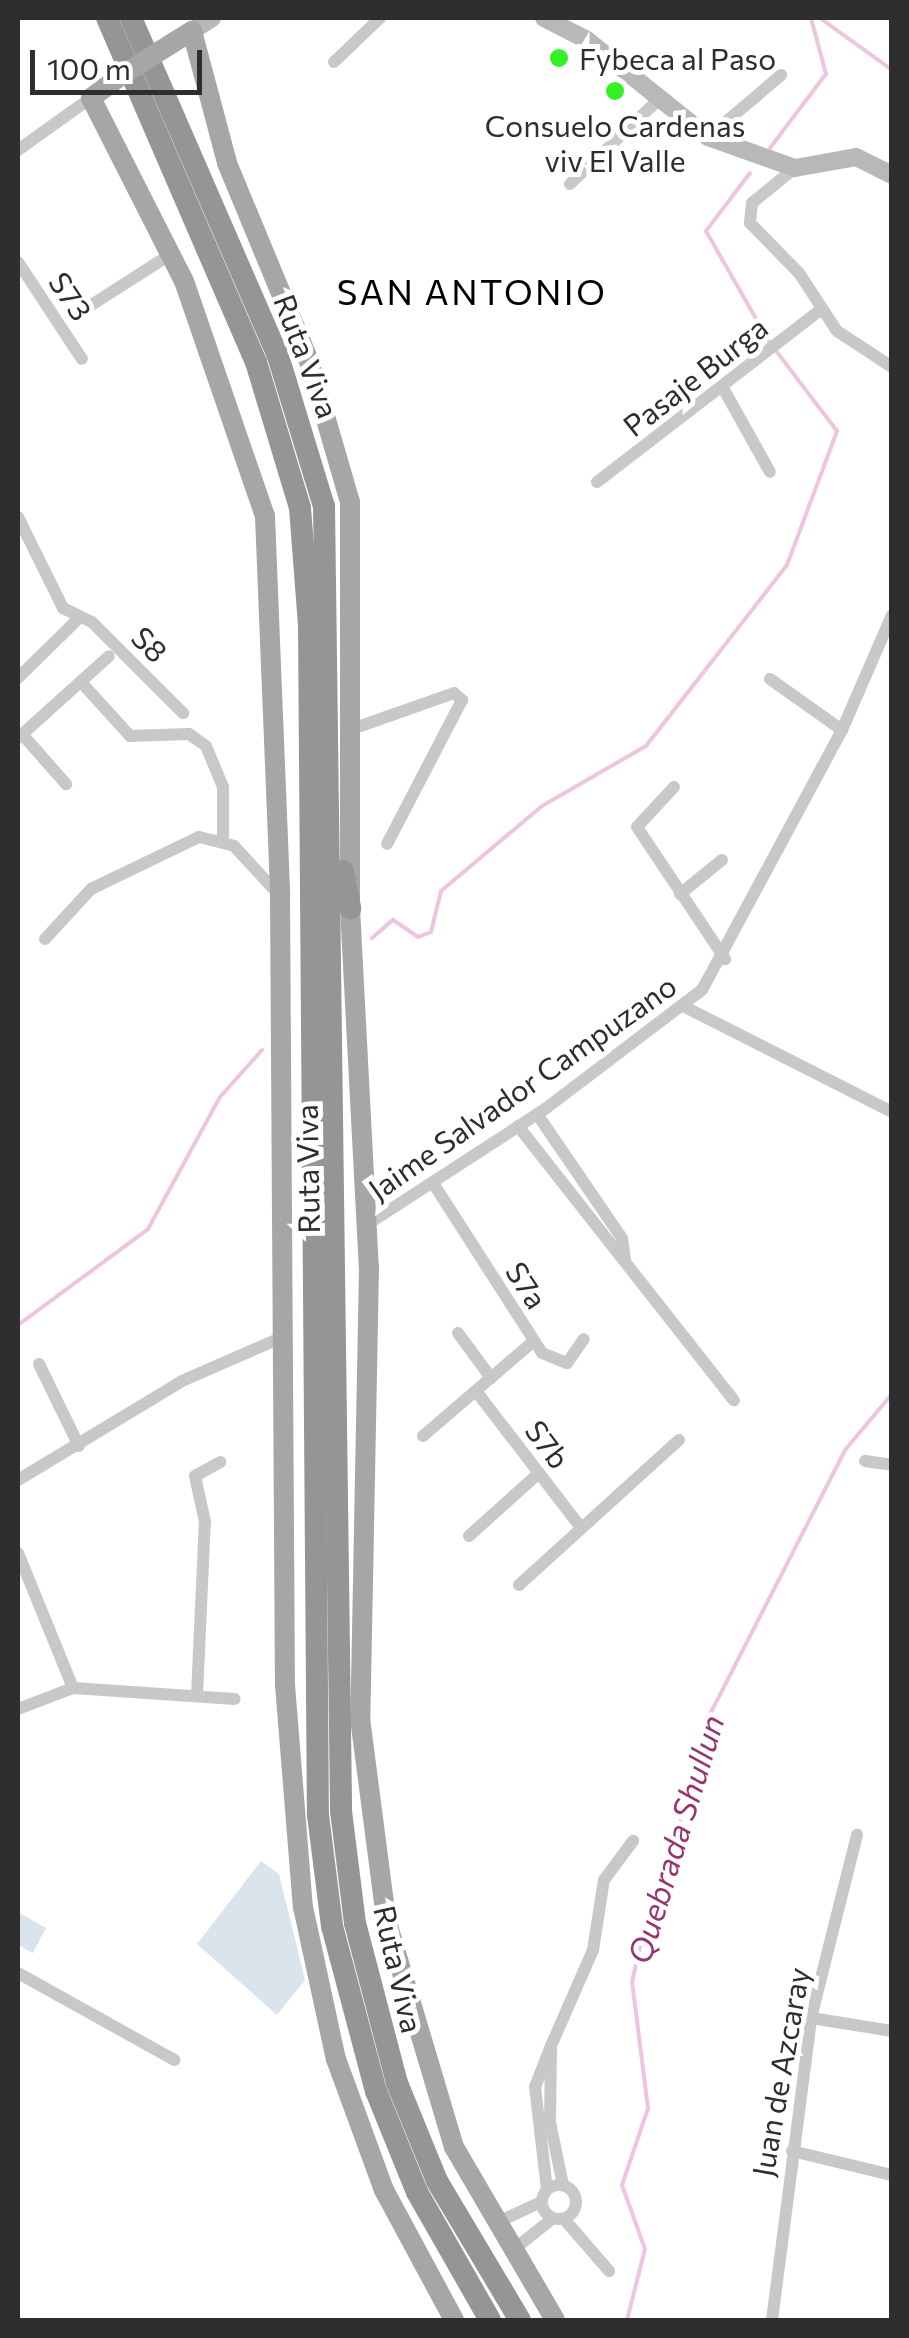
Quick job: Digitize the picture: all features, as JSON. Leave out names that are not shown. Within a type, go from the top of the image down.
[{"type":"highway","name":"Ruta Viva","points":[[107,18],[256,362],[300,508],[309,625],[318,1815],[332,1926],[376,2091],[416,2192],[490,2320]]},
{"type":"highway","name":"Ruta Viva","points":[[132,18],[278,356],[324,506],[348,1867],[397,2083],[436,2181],[520,2320]]},
{"type":"highway","points":[[332,813],[350,908]]},
{"type":"main road","points":[[91,98],[212,18]]},
{"type":"main road","points":[[544,18],[612,58],[656,102],[708,137],[795,168],[856,156],[892,176]]},
{"type":"main road","name":"Ruta Viva","points":[[192,31],[227,164],[342,465],[352,729],[350,908],[368,1224],[359,1619],[372,1833],[421,2057],[490,2220],[555,2320]]},
{"type":"main road","name":"Ruta Viva","points":[[91,98],[171,254],[224,379],[265,516],[280,896],[278,1339],[285,1684],[303,1907],[336,2059],[377,2172],[454,2320]]},
{"type":"street","points":[[334,62],[380,18]]},
{"type":"street","points":[[708,137],[781,75]]},
{"type":"street","points":[[18,150],[91,98]]},
{"type":"street","points":[[570,184],[656,102]]},
{"type":"street","points":[[795,168],[755,199],[749,216],[843,337],[892,367]]},
{"type":"street","points":[[79,313],[171,254]]},
{"type":"street","name":"S73","points":[[18,262],[82,359]]},
{"type":"street","name":"Pasaje Burga","points":[[597,482],[822,309]]},
{"type":"street","points":[[722,388],[770,472]]},
{"type":"street","name":"S8","points":[[18,517],[77,620],[92,622],[184,713]]},
{"type":"street","name":"Jaime Salvador Campuzano","points":[[368,1224],[537,1114],[685,1007],[725,959],[842,730],[892,615]]},
{"type":"street","points":[[18,678],[77,620]]},
{"type":"street","points":[[66,784],[20,736],[109,656]]},
{"type":"street","points":[[770,679],[842,730]]},
{"type":"street","points":[[81,682],[130,736],[189,734],[206,746],[224,787],[223,838]]},
{"type":"street","points":[[352,729],[454,693],[462,700],[387,844]]},
{"type":"street","points":[[674,787],[636,824],[725,959]]},
{"type":"street","points":[[45,938],[91,889],[146,858],[199,837],[223,838],[280,896]]},
{"type":"street","points":[[680,894],[722,860]]},
{"type":"street","points":[[685,1007],[892,1112]]},
{"type":"street","points":[[537,1114],[622,1238],[625,1260]]},
{"type":"street","points":[[518,1126],[734,1400]]},
{"type":"street","name":"S7a","points":[[423,1436],[534,1342],[433,1183]]},
{"type":"street","points":[[458,1333],[491,1378]]},
{"type":"street","points":[[18,1480],[80,1446],[182,1380],[278,1339]]},
{"type":"street","points":[[534,1342],[558,1365],[584,1339]]},
{"type":"street","points":[[40,1364],[80,1446]]},
{"type":"street","name":"S7b","points":[[476,1391],[580,1528]]},
{"type":"street","points":[[519,1586],[678,1440]]},
{"type":"street","points":[[865,1461],[892,1466]]},
{"type":"street","points":[[198,1695],[205,1522],[195,1476],[220,1462]]},
{"type":"street","points":[[469,1536],[539,1473]]},
{"type":"street","points":[[18,1553],[73,1688]]},
{"type":"street","points":[[18,1709],[73,1688],[235,1699]]},
{"type":"street","name":"Juan de Azcaray","points":[[772,2320],[791,2199],[792,2151],[811,2018],[828,1922],[857,1835]]},
{"type":"street","points":[[608,2271],[558,2219],[544,2196],[536,2087],[593,1950],[604,1880],[633,1841]]},
{"type":"street","points":[[18,1973],[174,2060]]},
{"type":"street","points":[[811,2018],[892,2031]]},
{"type":"street","points":[[512,2257],[514,2243],[576,2205],[563,2185],[550,2122],[552,2046]]},
{"type":"street","points":[[792,2151],[892,2175]]},
{"type":"street","points":[[490,2220],[503,2225],[563,2185]]},
{"type":"shaded area","points":[[261,1861],[279,1874],[305,1980],[277,2015],[197,1944]]},
{"type":"shaded area","points":[[18,1912],[46,1928],[33,1953],[18,1945]]},
{"type":"waterway","points":[[770,148],[826,74],[811,18]]},
{"type":"waterway","name":"Quebrada Shullun","points":[[820,18],[892,70]]},
{"type":"waterway","points":[[750,173],[706,231],[770,343]]},
{"type":"waterway","points":[[372,938],[393,920],[418,937],[431,932],[441,891],[542,806],[646,746],[787,565],[837,431],[776,351]]},
{"type":"waterway","points":[[18,1325],[148,1229],[220,1097],[262,1050]]},
{"type":"waterway","name":"Quebrada Shullun","points":[[627,2320],[645,2249],[622,2185],[648,2108],[632,1982],[651,1898],[671,1859],[706,1722],[845,1450],[892,1394]]},
{"type":"place","name":"Fybeca al Paso","points":[[559,58]]},
{"type":"place","name":"Consuelo Cardenas viv El Valle","points":[[615,91]]},
{"type":"district","name":"SAN ANTONIO","points":[[472,291]]}]
